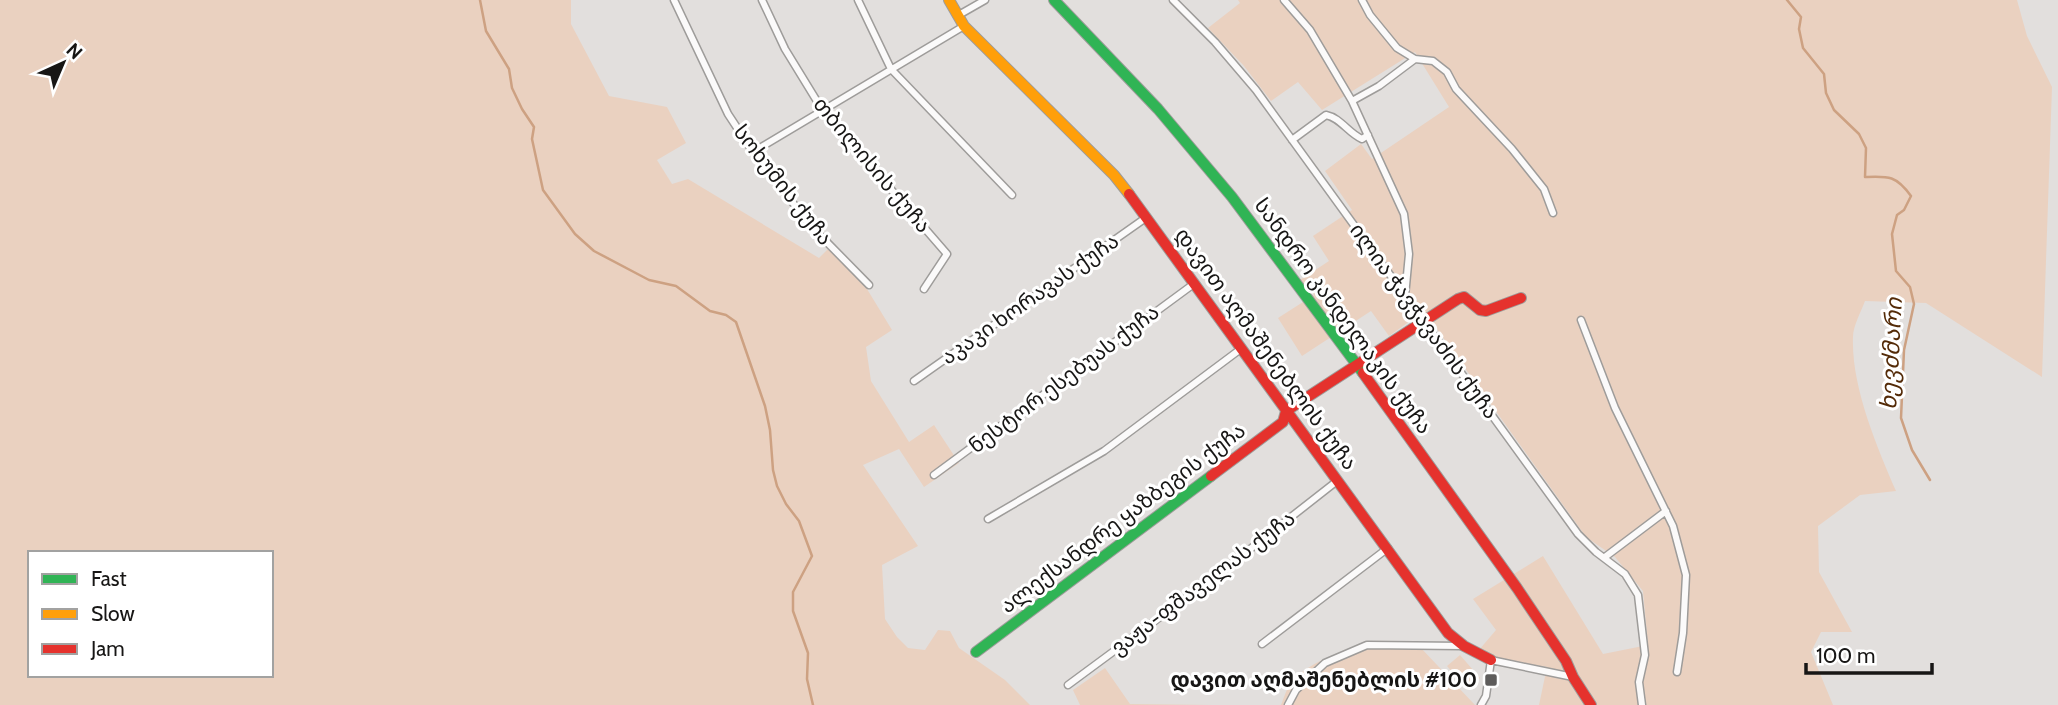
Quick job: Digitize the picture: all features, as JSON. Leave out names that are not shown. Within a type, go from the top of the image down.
[{"type":"street","name":"სოხუმის ქუჩა","points":[[674,0],[728,114],[753,152],[811,226],[869,285]]},
{"type":"street","name":"თბილისის ქუჩა","points":[[762,0],[785,49],[823,111],[947,254],[924,289]]},
{"type":"street","points":[[858,0],[891,69],[1012,195]]},
{"type":"street","name":"დავით აღმაშენებლის ქუჩა","points":[[950,0],[964,26],[1114,175],[1195,282],[1448,633],[1464,646],[1491,660],[1573,677]]},
{"type":"street","points":[[957,16],[985,0]]},
{"type":"street","name":"სანდრო კანდელაკის ქუჩა","points":[[1054,0],[1158,108],[1232,197],[1517,588],[1566,661],[1591,705]]},
{"type":"street","name":"ილია ჭავჭავაძის ქუჩა","points":[[1173,0],[1215,42],[1256,90],[1578,534],[1625,574],[1638,595],[1645,655],[1639,682],[1642,705]]},
{"type":"street","points":[[1284,0],[1310,30],[1352,102],[1404,214],[1409,254],[1405,296]]},
{"type":"street","points":[[1362,0],[1370,15],[1398,48],[1415,59],[1433,61],[1447,72],[1455,89],[1512,149],[1544,189],[1553,213]]},
{"type":"street","points":[[753,152],[964,26]]},
{"type":"street","points":[[1352,102],[1415,59]]},
{"type":"street","points":[[1293,140],[1326,115],[1333,116],[1357,137],[1362,139],[1368,135]]},
{"type":"street","name":"აკაკი ხორავას ქუჩა","points":[[914,381],[1147,217]]},
{"type":"street","name":"ნესტორ ესებუას ქუჩა","points":[[934,475],[1195,282]]},
{"type":"street","name":"ალექსანდრე ყაზბეგის ქუჩა","points":[[976,652],[1283,422],[1286,411],[1458,299],[1464,298],[1486,312],[1521,298]]},
{"type":"street","points":[[1581,320],[1615,408],[1673,526],[1686,575],[1677,672]]},
{"type":"street","points":[[988,519],[1104,450],[1242,348]]},
{"type":"street","name":"ვაჟა-ფშაველას ქუჩა","points":[[1068,685],[1338,481]]},
{"type":"street","points":[[1605,557],[1666,511]]},
{"type":"street","points":[[1262,644],[1388,548]]},
{"type":"street","points":[[1288,705],[1296,691],[1325,663],[1367,645],[1464,646]]},
{"type":"street","points":[[1481,705],[1486,696],[1491,660]]},
{"type":"shaded area","points":[[0,0],[571,0],[571,24],[609,96],[667,107],[686,143],[657,160],[672,184],[688,179],[819,258],[828,249],[867,289],[892,330],[866,347],[871,381],[909,442],[934,425],[959,463],[924,487],[899,449],[863,465],[918,546],[882,565],[885,619],[908,648],[925,650],[938,630],[950,631],[959,648],[1005,680],[1030,705],[0,705]]},
{"type":"shaded area","points":[[1238,0],[2017,0],[2027,36],[2052,87],[2042,377],[1926,303],[1865,301],[1853,333],[1856,376],[1867,416],[1896,491],[1860,495],[1818,526],[1819,572],[1852,632],[1821,632],[1811,652],[1833,705],[1539,705],[1547,667],[1493,658],[1479,650],[1496,630],[1473,599],[1543,556],[1603,654],[1648,645],[1643,591],[1615,557],[1586,537],[1424,311],[1389,336],[1371,311],[1302,356],[1278,318],[1314,295],[1300,280],[1329,261],[1313,236],[1352,210],[1325,171],[1361,144],[1372,159],[1449,107],[1415,52],[1322,110],[1298,82],[1271,101],[1244,66],[1208,28],[1240,3]]},
{"type":"shaded area","points":[[1420,647],[1475,705],[1281,705],[1291,683],[1320,661],[1352,651]]},
{"type":"shaded area","points":[[1460,655],[1480,678],[1466,689],[1447,666]]},
{"type":"shaded area","points":[[1105,668],[1130,704],[1212,705],[1080,705],[1073,690]]},
{"type":"waterway","points":[[480,0],[486,31],[509,69],[512,88],[534,127],[532,139],[543,190],[575,234],[594,251],[649,280],[676,286],[710,311],[726,315],[736,322],[765,406],[777,486],[799,521],[812,556],[793,592],[793,611],[808,653],[807,679],[813,705]]},
{"type":"waterway","name":"ხევძმარი","points":[[1787,0],[1801,17],[1799,29],[1803,48],[1824,74],[1826,93],[1834,110],[1859,134],[1866,148],[1865,177],[1896,180],[1911,196],[1904,210],[1897,215],[1892,234],[1896,271],[1910,287],[1914,304],[1904,350],[1901,418],[1912,450],[1930,480]]},
{"type":"traffic: fast","points":[[1054,0],[1158,109],[1232,197],[1363,373]]},
{"type":"traffic: fast","points":[[976,652],[1211,476]]},
{"type":"traffic: slow","points":[[949,0],[964,26],[1114,175],[1129,194]]},
{"type":"traffic: jam","points":[[1129,194],[1448,633],[1464,646],[1491,660]]},
{"type":"traffic: jam","points":[[1211,476],[1283,422],[1286,411],[1458,299],[1464,297],[1480,310],[1486,311],[1521,298]]},
{"type":"traffic: jam","points":[[1363,373],[1517,588],[1566,661],[1591,705]]},
{"type":"place","name":"დავით აღმაშენებლის #100","points":[[1491,680]]}]
